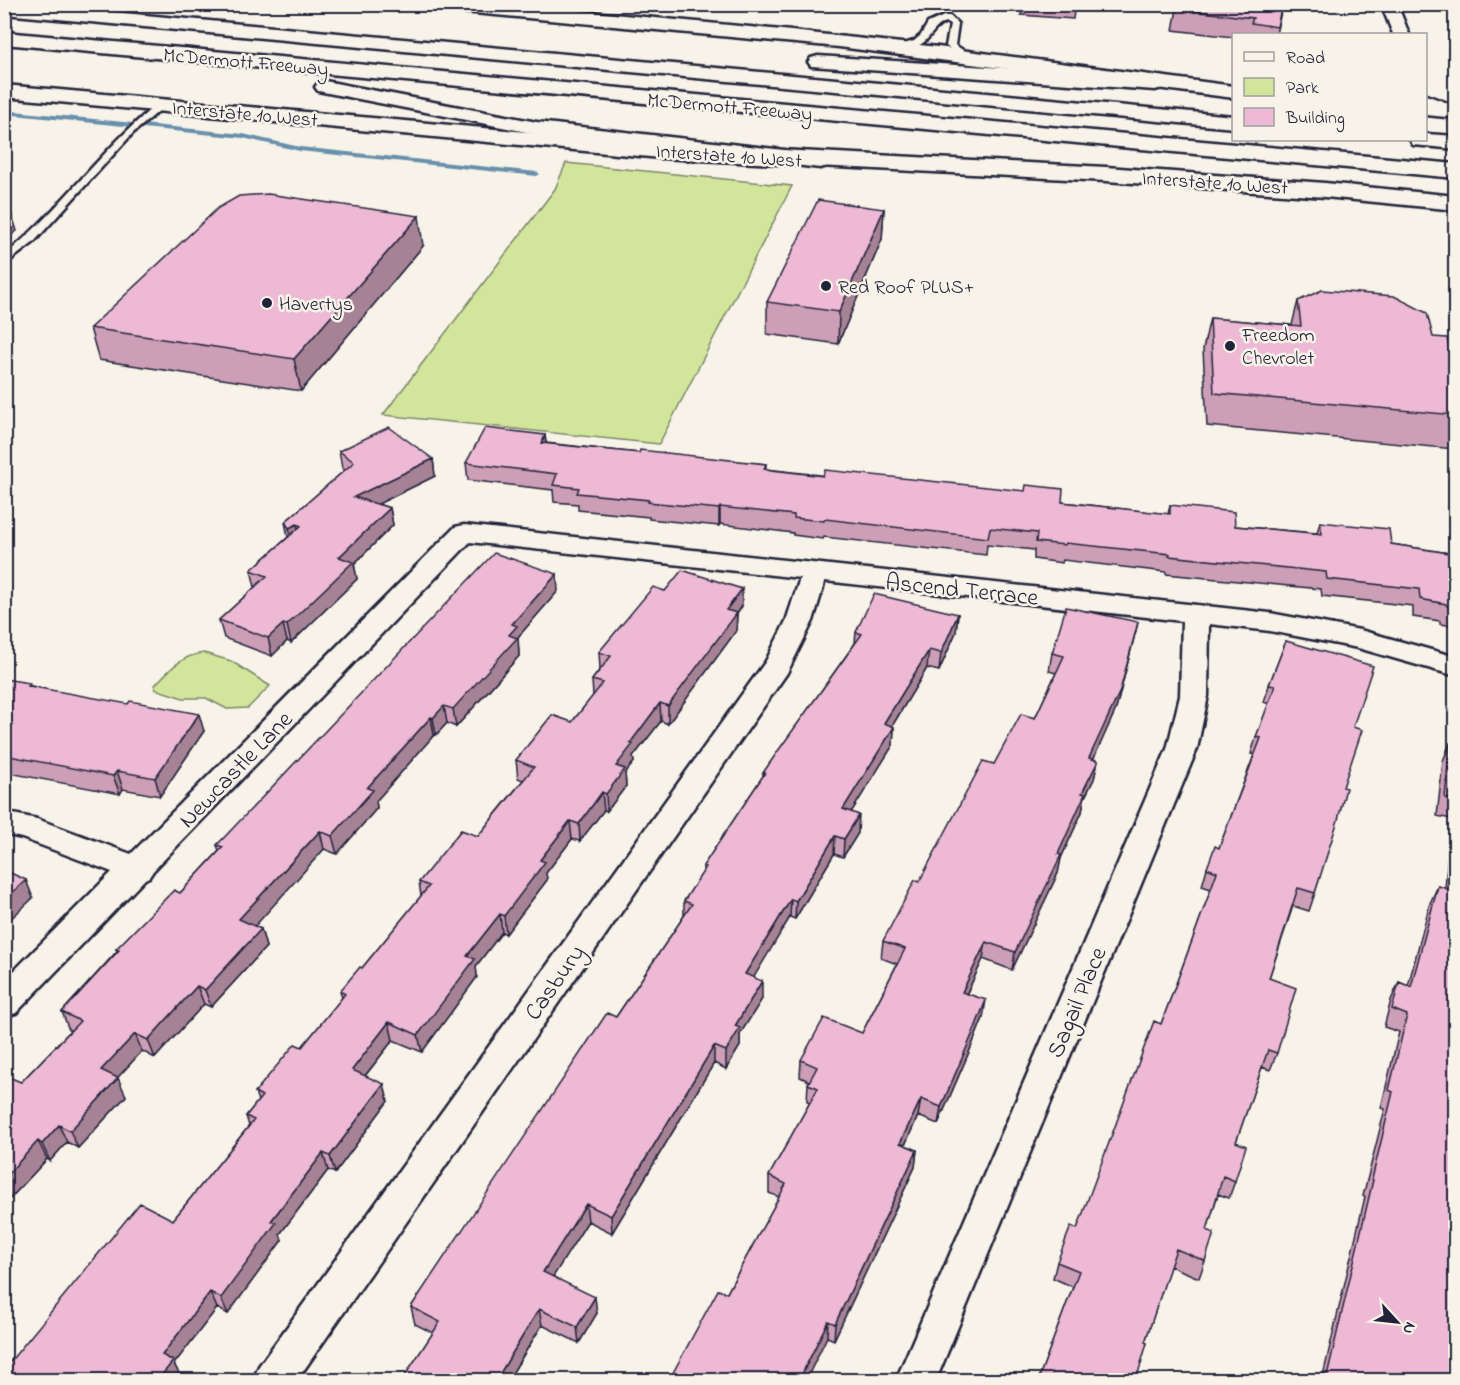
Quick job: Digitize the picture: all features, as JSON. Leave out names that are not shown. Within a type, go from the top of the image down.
[{"type":"main road","points":[[441,4],[504,10],[560,10],[966,56],[1155,84]]},
{"type":"main road","name":"McDermott Freeway","points":[[4,8],[1232,122]]},
{"type":"main road","points":[[227,28],[525,48],[755,59]]},
{"type":"main road","name":"McDermott Freeway","points":[[4,38],[1455,171]]},
{"type":"main road","points":[[4,46],[220,70],[311,84],[537,128],[820,161]]},
{"type":"main road","points":[[802,61],[1155,84],[1232,92]]},
{"type":"main road","name":"Interstate 10 West","points":[[4,91],[661,151],[1117,175],[1455,202]]},
{"type":"main road","points":[[1427,109],[1453,112]]},
{"type":"main road","points":[[1427,141],[1455,143]]},
{"type":"street","points":[[1389,4],[1401,33]]},
{"type":"street","points":[[1427,101],[1453,112]]},
{"type":"street","name":"Ascend Terrace","points":[[464,533],[1270,622],[1339,634],[1455,667]]},
{"type":"street","name":"Newcastle Lane","points":[[4,1003],[138,869],[464,533]]},
{"type":"street","name":"Casbury","points":[[273,1380],[777,666],[796,633],[807,604],[814,573]]},
{"type":"street","name":"Sagail Place","points":[[916,1380],[1182,749],[1194,696],[1196,614]]},
{"type":"street","points":[[4,823],[26,827],[138,869]]},
{"type":"lane","points":[[504,10],[525,4]]},
{"type":"lane","points":[[895,48],[915,44],[924,39],[931,25],[948,15],[954,24],[950,46],[966,56]]},
{"type":"lane","points":[[4,262],[28,241],[130,131],[160,105]]},
{"type":"green space","points":[[566,163],[792,186],[659,444],[383,415],[555,189]]},
{"type":"green space","points":[[204,653],[231,661],[270,686],[248,708],[227,709],[206,698],[183,698],[155,689],[155,685],[176,664],[196,654]]},
{"type":"building","points":[[1179,4],[1282,4],[1277,27],[1251,23],[1253,18],[1177,9]]},
{"type":"building","name":"Havertys","points":[[268,194],[419,216],[294,359],[90,328],[218,208],[239,196]]},
{"type":"building","points":[[818,200],[884,209],[839,312],[767,302]]},
{"type":"building","points":[[1322,290],[1394,296],[1427,313],[1433,337],[1447,338],[1455,373],[1455,415],[1214,393],[1210,318],[1301,326],[1298,301]]},
{"type":"building","points":[[389,427],[433,459],[354,497],[390,508],[339,557],[353,562],[287,625],[283,624],[268,638],[219,620],[267,576],[251,570],[301,526],[297,524],[289,528],[285,522],[354,462],[339,451]]},
{"type":"building","points":[[485,428],[545,435],[542,443],[639,453],[640,450],[766,464],[764,469],[823,476],[825,470],[1025,491],[1026,485],[1063,489],[1062,502],[1170,514],[1170,505],[1234,512],[1235,526],[1322,534],[1320,522],[1389,529],[1391,544],[1455,554],[1455,608],[1420,599],[1419,589],[1327,579],[1326,572],[1065,543],[1065,545],[1036,542],[1037,533],[990,528],[988,538],[577,493],[579,488],[553,485],[557,474],[466,463]]},
{"type":"building","points":[[494,553],[557,574],[512,624],[517,626],[509,635],[517,638],[453,709],[444,706],[433,718],[431,717],[367,788],[373,790],[332,836],[320,831],[239,919],[261,929],[205,990],[197,986],[148,1040],[135,1034],[101,1070],[118,1078],[70,1131],[59,1125],[42,1144],[38,1141],[4,1178],[4,1075],[21,1082],[80,1021],[62,1012],[119,950],[116,949],[174,890],[180,893],[223,847],[217,845]]},
{"type":"building","points":[[682,570],[742,589],[726,610],[737,613],[668,706],[660,703],[630,743],[633,744],[616,766],[625,769],[606,794],[602,792],[579,824],[570,821],[540,860],[545,862],[504,916],[500,914],[467,956],[475,959],[418,1035],[389,1022],[352,1070],[384,1084],[330,1156],[323,1153],[271,1221],[276,1223],[221,1298],[210,1292],[162,1355],[173,1361],[158,1380],[4,1380],[4,1369],[140,1203],[173,1220],[254,1120],[246,1116],[262,1096],[255,1092],[295,1044],[302,1047],[345,994],[340,991],[360,967],[362,968],[429,886],[419,882],[461,830],[478,836],[534,767],[516,760],[552,715],[572,722],[603,683],[592,680],[611,656],[599,652],[653,587],[665,591]]},
{"type":"building","points":[[874,594],[958,614],[941,653],[929,650],[884,723],[894,727],[843,809],[859,815],[844,839],[835,836],[796,901],[791,899],[745,974],[762,981],[735,1026],[740,1028],[726,1051],[714,1046],[611,1216],[586,1204],[543,1272],[595,1297],[577,1327],[539,1309],[496,1380],[402,1380],[440,1322],[411,1307],[607,1013],[616,1017],[692,904],[684,901],[706,867],[703,866],[778,751],[862,634],[856,632]]},
{"type":"building","points":[[1066,607],[1138,622],[1120,691],[1089,758],[1098,761],[1082,793],[1085,794],[1058,854],[1061,855],[1015,952],[986,942],[962,992],[986,1000],[941,1107],[921,1099],[900,1143],[917,1150],[835,1324],[828,1321],[799,1380],[669,1380],[718,1290],[727,1293],[786,1184],[769,1176],[818,1088],[808,1084],[817,1067],[801,1060],[824,1018],[862,1033],[905,949],[883,941],[915,880],[919,882],[983,761],[994,764],[1021,714],[1035,718],[1064,656],[1052,653]]},
{"type":"building","points":[[1286,641],[1373,666],[1353,727],[1362,730],[1343,787],[1346,788],[1338,820],[1315,893],[1298,888],[1269,978],[1296,988],[1277,1053],[1268,1050],[1236,1142],[1246,1146],[1235,1181],[1223,1176],[1207,1230],[1214,1233],[1205,1261],[1176,1249],[1145,1342],[1147,1343],[1137,1377],[1130,1374],[1128,1380],[1038,1380],[1079,1271],[1057,1262],[1071,1226],[1077,1229],[1154,1021],[1161,1024],[1192,941],[1217,872],[1207,868],[1215,846],[1219,848],[1261,738],[1256,737],[1275,686],[1269,685]]},
{"type":"building","points":[[4,679],[30,683],[28,686],[128,704],[130,701],[199,714],[155,778],[117,771],[113,776],[4,755]]},
{"type":"building","points":[[1450,743],[1455,744],[1455,800],[1445,798]]},
{"type":"building","points":[[1455,838],[1455,1380],[1448,1378],[1448,1380],[1326,1380],[1393,1092],[1389,1090],[1407,1015],[1392,1009],[1399,982],[1411,987],[1438,886],[1451,890]]},
{"type":"building","points":[[4,870],[26,880],[4,900]]},
{"type":"building","points":[[367,1372],[382,1380],[361,1380]]},
{"type":"waterway","points":[[4,112],[243,136],[300,149],[537,174]]},
{"type":"place","name":"Red Roof PLUS+","points":[[826,286]]},
{"type":"place","name":"Havertys","points":[[267,303]]},
{"type":"place","name":"Freedom Chevrolet","points":[[1230,346]]}]
